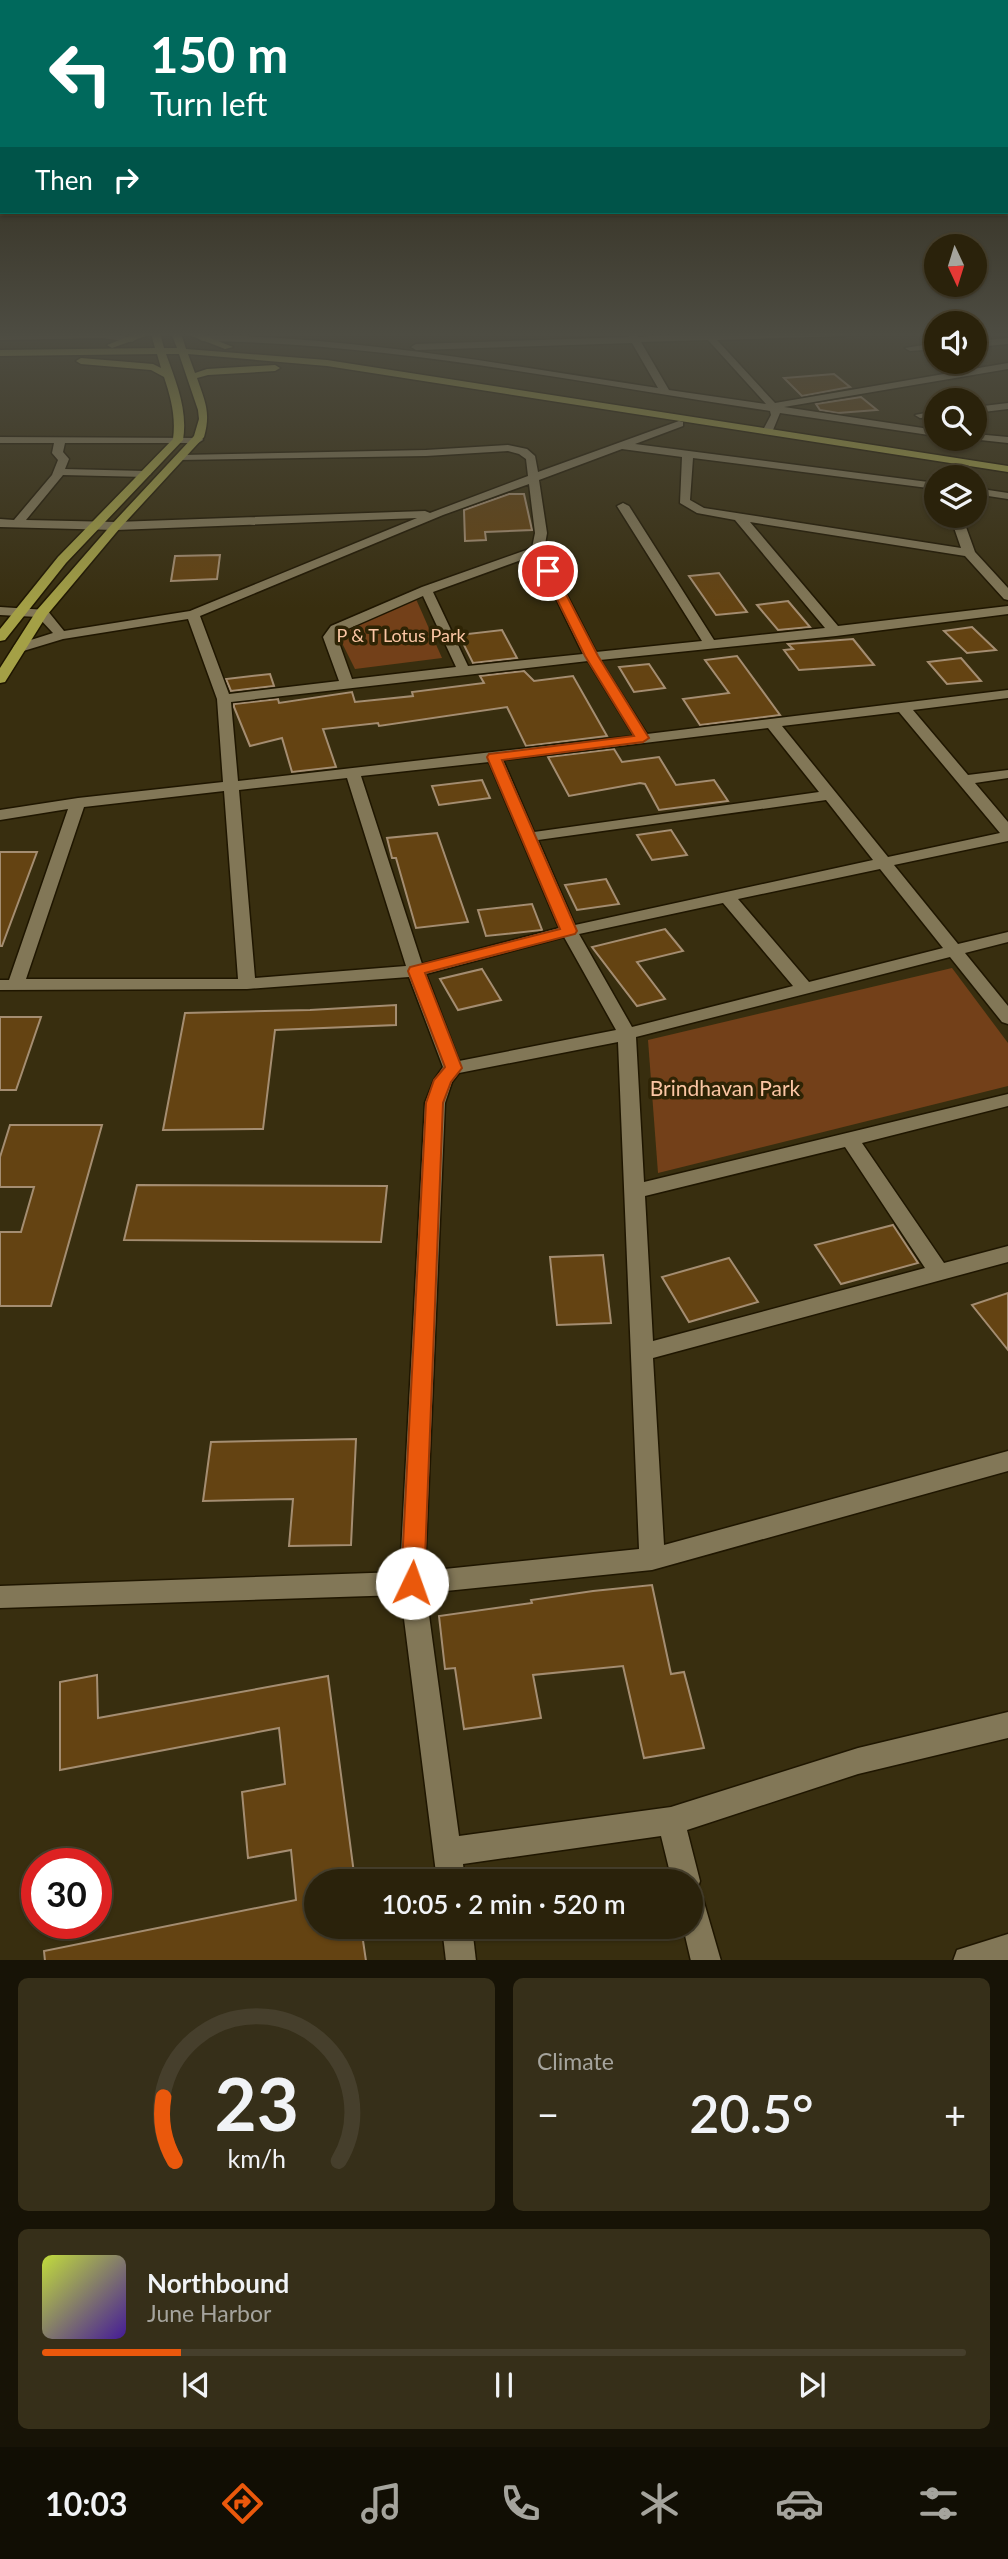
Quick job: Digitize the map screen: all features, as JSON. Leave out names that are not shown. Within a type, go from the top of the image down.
[{"type":"main road","points":[[0,637],[62,560],[178,440],[179,424]]},
{"type":"main road","points":[[0,680],[42,613],[116,526],[198,440],[202,424]]},
{"type":"main road","points":[[682,424],[1008,478]]},
{"type":"main road","points":[[732,424],[1008,469]]},
{"type":"street","points":[[20,648],[61,635],[193,614],[439,513],[678,424]]},
{"type":"street","points":[[768,430],[771,424]]},
{"type":"street","points":[[880,424],[924,431]]},
{"type":"street","points":[[17,523],[58,472],[64,459],[57,453],[61,439]]},
{"type":"street","points":[[987,439],[1008,440]]},
{"type":"street","points":[[0,440],[198,440]]},
{"type":"street","points":[[621,446],[924,484]]},
{"type":"street","points":[[182,458],[426,453],[508,448],[523,451],[531,457],[541,533],[538,550],[592,656],[643,738]]},
{"type":"street","points":[[688,454],[684,501],[701,511],[969,553]]},
{"type":"street","points":[[58,472],[145,474]]},
{"type":"street","points":[[987,493],[1008,496]]},
{"type":"street","points":[[623,506],[710,643]]},
{"type":"street","points":[[0,523],[116,526],[439,513]]},
{"type":"street","points":[[739,517],[836,632]]},
{"type":"street","points":[[960,528],[969,553],[1008,596]]},
{"type":"street","points":[[346,683],[332,643],[332,632],[426,590],[538,550]]},
{"type":"street","points":[[426,590],[464,671]]},
{"type":"street","points":[[223,699],[710,643],[836,632],[1008,610]]},
{"type":"street","points":[[0,611],[42,613],[61,635]]},
{"type":"street","points":[[193,614],[223,699],[247,984]]},
{"type":"street","points":[[0,815],[78,803],[230,788],[1008,694]]},
{"type":"street","points":[[78,803],[8,985],[247,984],[416,971],[569,931],[1008,834],[904,708]]},
{"type":"street","points":[[772,723],[1008,1017]]},
{"type":"street","points":[[494,757],[569,931],[627,1034],[652,1559]]},
{"type":"street","points":[[353,773],[416,971],[453,1068]]},
{"type":"street","points":[[963,780],[1008,774]]},
{"type":"street","points":[[529,837],[829,794]]},
{"type":"street","points":[[727,897],[804,989]]},
{"type":"street","points":[[450,1869],[412,1583],[435,1103],[443,1080],[453,1068],[627,1034],[1008,937]]},
{"type":"street","points":[[634,1192],[1008,1100]]},
{"type":"street","points":[[850,1140],[939,1272]]},
{"type":"street","points":[[642,1353],[1008,1254]]},
{"type":"street","points":[[0,1597],[412,1583],[652,1559],[1008,1461]]},
{"type":"street","points":[[448,1852],[671,1821],[858,1761],[1008,1725]]},
{"type":"street","points":[[671,1821],[683,1869]]},
{"type":"street","points":[[458,1939],[460,1960]]},
{"type":"street","points":[[700,1939],[706,1960]]},
{"type":"street","points":[[971,1960],[1008,1949]]},
{"type":"green space","name":"P & T Lotus Park","points":[[416,599],[442,658],[355,669],[337,633]]},
{"type":"green space","name":"Brindhavan Park","points":[[952,968],[1008,1043],[1008,1086],[658,1173],[648,1040]]},
{"type":"building","points":[[509,494],[524,494],[532,530],[485,532],[486,540],[465,541],[464,510]]},
{"type":"building","points":[[220,555],[217,579],[171,581],[175,556]]},
{"type":"building","points":[[719,573],[747,612],[716,615],[689,576]]},
{"type":"building","points":[[788,601],[810,627],[778,630],[757,605]]},
{"type":"building","points":[[972,627],[996,650],[967,653],[944,631]]},
{"type":"building","points":[[502,630],[517,658],[473,663],[459,635]]},
{"type":"building","points":[[853,639],[874,665],[799,670],[784,650],[793,649],[788,644]]},
{"type":"building","points":[[737,656],[780,715],[700,725],[683,699],[729,693],[705,660]]},
{"type":"building","points":[[961,658],[981,681],[947,684],[928,662]]},
{"type":"building","points":[[649,664],[665,688],[634,692],[619,667]]},
{"type":"building","points":[[524,671],[534,681],[573,676],[607,736],[526,746],[507,707],[379,726],[378,723],[323,729],[336,767],[292,772],[282,738],[250,746],[234,707],[234,704],[278,699],[279,703],[352,692],[355,702],[413,696],[412,692],[484,683],[480,676]]},
{"type":"building","points":[[270,674],[274,686],[231,691],[226,679]]},
{"type":"building","points":[[614,749],[622,762],[659,757],[676,785],[714,780],[728,801],[659,810],[645,784],[640,783],[569,796],[548,757]]},
{"type":"building","points":[[482,780],[490,798],[439,805],[432,786]]},
{"type":"building","points":[[671,830],[687,855],[652,860],[637,835]]},
{"type":"building","points":[[437,833],[468,922],[416,928],[396,858],[392,858],[387,838]]},
{"type":"building","points":[[0,852],[37,852],[2,946],[0,946]]},
{"type":"building","points":[[606,879],[619,904],[577,910],[565,885]]},
{"type":"building","points":[[532,904],[542,930],[486,936],[478,910]]},
{"type":"building","points":[[665,929],[683,951],[637,962],[665,999],[637,1006],[592,947]]},
{"type":"building","points":[[482,969],[501,1000],[458,1010],[440,979]]},
{"type":"building","points":[[396,1005],[396,1025],[275,1030],[263,1129],[163,1130],[185,1013]]},
{"type":"building","points":[[0,1017],[41,1017],[16,1090],[0,1090]]},
{"type":"building","points":[[10,1125],[102,1125],[51,1306],[0,1306],[0,1232],[21,1232],[34,1187],[0,1187],[0,1157]]},
{"type":"building","points":[[137,1185],[387,1186],[381,1242],[124,1240]]},
{"type":"building","points":[[893,1225],[918,1263],[841,1284],[815,1245]]},
{"type":"building","points":[[603,1255],[611,1323],[557,1325],[550,1257]]},
{"type":"building","points":[[729,1258],[758,1302],[689,1322],[662,1277]]},
{"type":"building","points":[[1008,1293],[1008,1350],[972,1305]]},
{"type":"building","points":[[356,1439],[351,1545],[289,1546],[293,1499],[203,1501],[211,1442]]},
{"type":"building","points":[[652,1585],[671,1674],[684,1672],[704,1748],[644,1758],[623,1666],[533,1675],[541,1718],[464,1729],[455,1668],[445,1669],[439,1616],[532,1603],[531,1600]]},
{"type":"building","points":[[97,1675],[98,1718],[328,1676],[353,1869],[304,1869],[304,1939],[363,1939],[366,1960],[45,1960],[44,1951],[296,1900],[291,1850],[248,1858],[242,1792],[285,1784],[279,1728],[60,1770],[60,1682]]},
{"type":"route","points":[[412,1583],[435,1103],[443,1080],[453,1068],[416,971],[569,931],[494,757],[643,738],[592,656],[548,571]]}]
